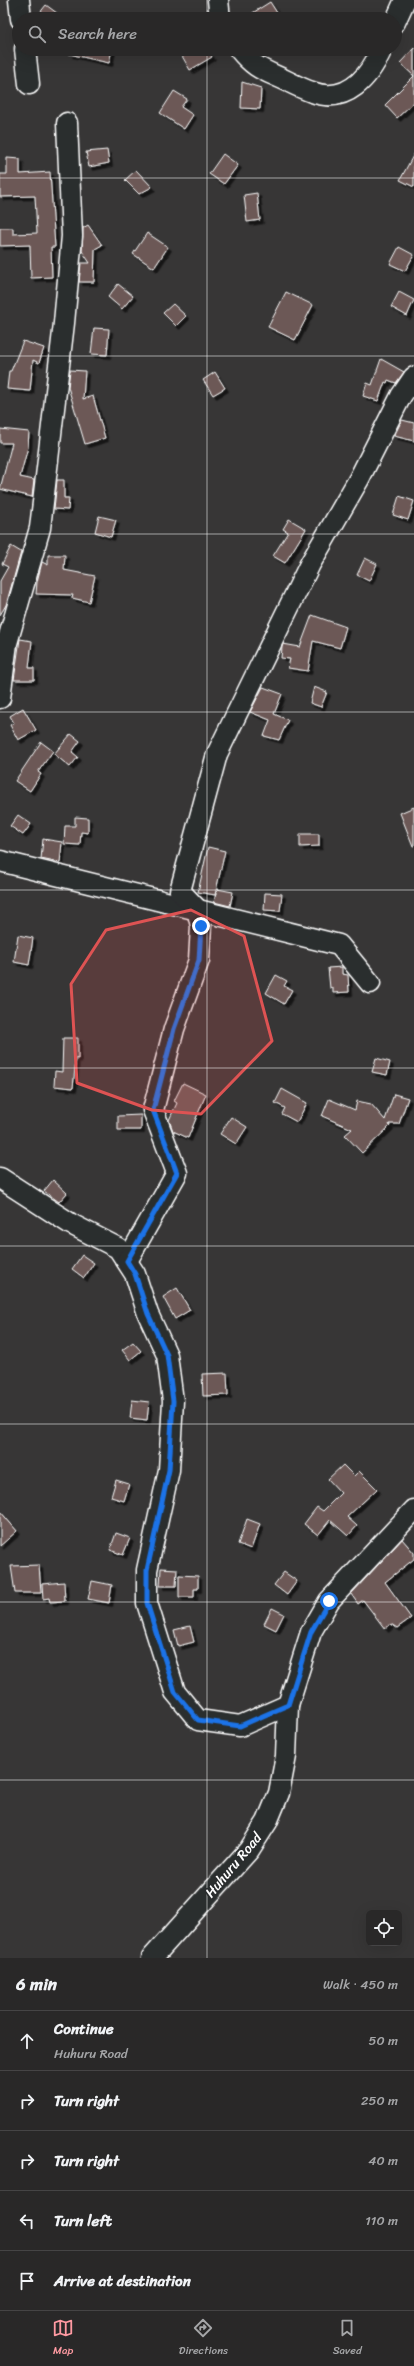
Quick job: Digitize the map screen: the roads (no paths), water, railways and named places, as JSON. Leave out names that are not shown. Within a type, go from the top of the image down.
[{"type":"street","points":[[19,0],[20,12]]},
{"type":"street","points":[[218,0],[219,12]]},
{"type":"street","points":[[400,12],[405,0]]},
{"type":"street","points":[[26,56],[29,84]]},
{"type":"street","points":[[244,56],[252,65],[313,93],[338,95],[360,84],[379,56]]},
{"type":"street","points":[[0,698],[7,642],[40,528],[64,323],[72,236],[67,123]]},
{"type":"street","points":[[127,1261],[177,1173],[153,1110],[174,1029],[199,960],[201,926],[197,909],[180,891],[217,754],[310,564],[359,479],[401,396],[414,378]]},
{"type":"street","points":[[0,861],[339,945],[370,983]]},
{"type":"street","points":[[0,1178],[71,1224],[118,1248],[135,1274],[148,1314],[167,1355],[173,1401],[169,1470],[147,1570],[147,1603],[175,1692],[198,1720],[240,1726],[288,1705]]},
{"type":"street","name":"Huhuru Road","points":[[152,1958],[249,1850],[266,1822],[279,1794],[286,1756],[288,1705],[311,1632],[329,1601],[414,1510]]}]
